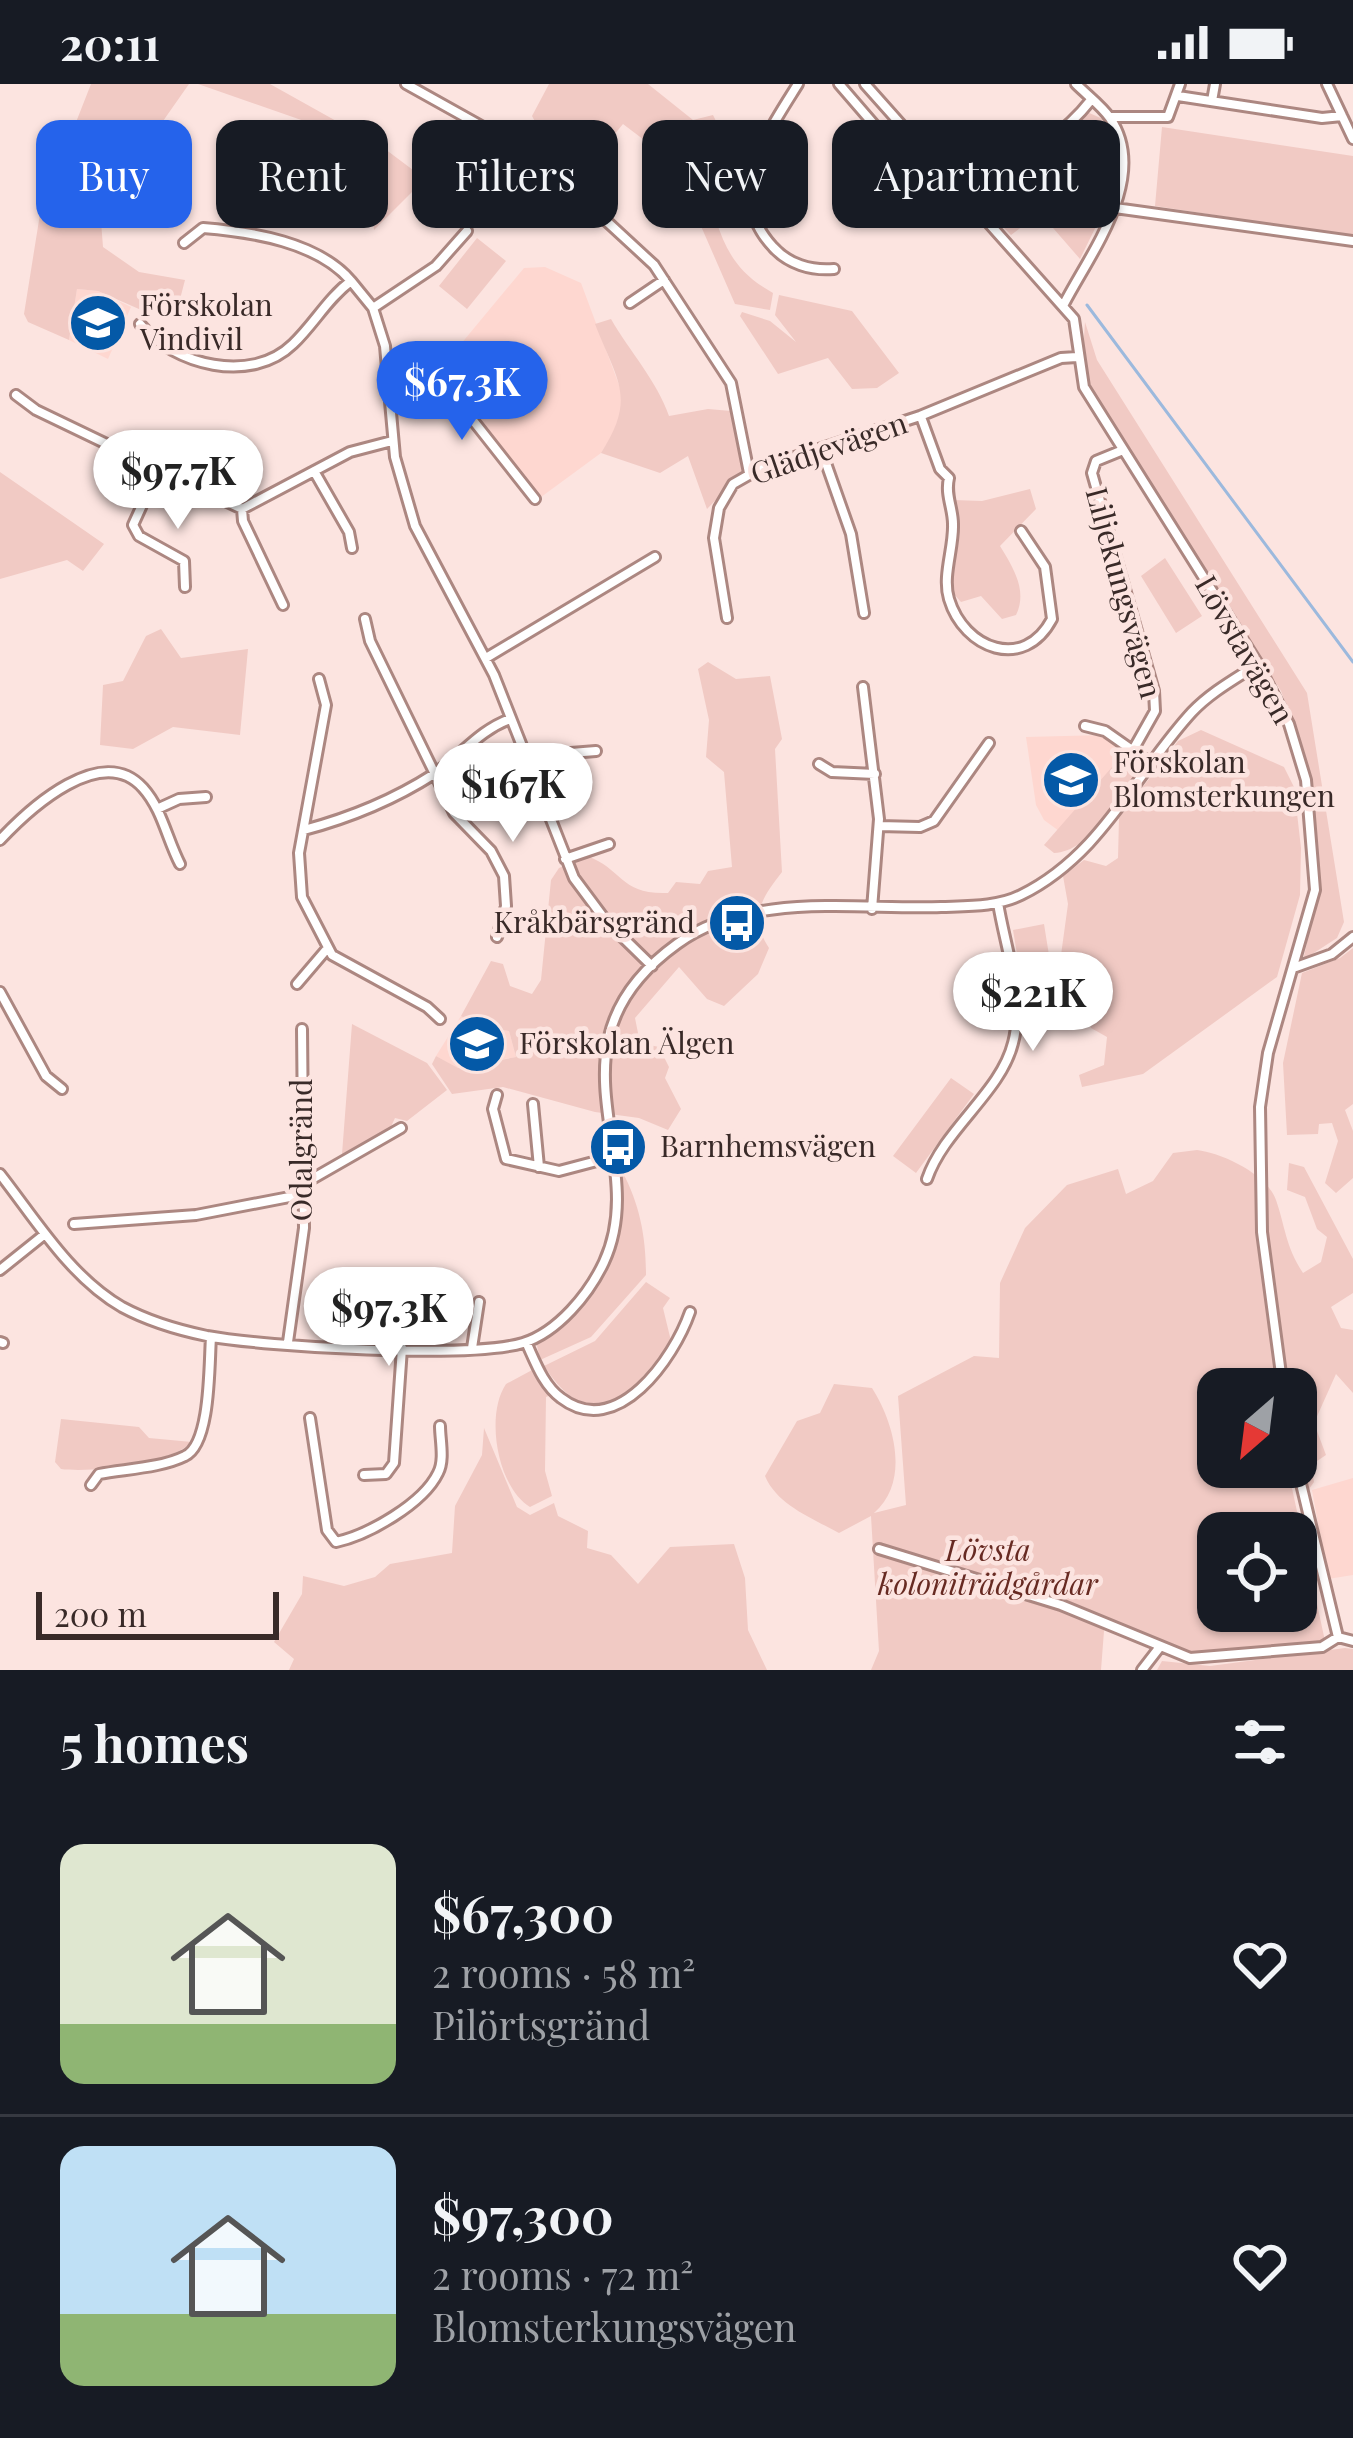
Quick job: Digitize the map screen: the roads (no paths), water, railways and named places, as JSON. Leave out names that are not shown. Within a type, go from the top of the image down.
[{"type":"street","points":[[406,84],[471,120]]},
{"type":"street","points":[[798,84],[761,143],[751,178],[750,207],[764,236],[783,256],[812,268],[833,269]]},
{"type":"street","points":[[839,84],[870,120]]},
{"type":"street","name":"Lövstavägen","points":[[865,84],[1074,319],[1084,387],[1258,664],[1288,724],[1306,781],[1315,890],[1268,1053],[1260,1107],[1262,1232],[1279,1368]]},
{"type":"street","points":[[1076,84],[1111,120]]},
{"type":"street","points":[[1110,117],[1163,120],[1173,113],[1180,84]]},
{"type":"street","points":[[1213,100],[1215,84]]},
{"type":"street","points":[[1327,84],[1353,139]]},
{"type":"street","points":[[1178,96],[1322,118],[1342,116]]},
{"type":"street","points":[[1076,120],[1091,100]]},
{"type":"street","points":[[1120,150],[1124,163],[1120,183]]},
{"type":"street","points":[[1120,209],[1353,241]]},
{"type":"street","points":[[184,243],[210,228],[298,246],[320,255],[373,308],[388,364],[392,441],[412,517],[486,658],[565,859],[594,906],[652,966]]},
{"type":"street","points":[[616,228],[664,280],[731,383],[749,473]]},
{"type":"street","points":[[1064,304],[1104,228]]},
{"type":"street","points":[[373,308],[436,266],[467,231]]},
{"type":"street","points":[[630,303],[664,280]]},
{"type":"street","points":[[140,324],[151,338],[205,363],[256,364],[292,346],[351,281]]},
{"type":"street","name":"Glädjevägen","points":[[727,617],[714,538],[716,520],[726,494],[749,473],[920,416],[1061,358],[1077,357]]},
{"type":"street","points":[[388,364],[406,359],[431,368],[535,499]]},
{"type":"street","points":[[16,394],[36,410],[242,509]]},
{"type":"street","name":"Glädjevägen","points":[[920,416],[940,469],[949,478],[946,489],[954,522],[946,593],[970,633],[1002,652],[1038,640],[1052,620],[1052,592],[1045,567],[1021,530]]},
{"type":"street","points":[[242,509],[350,452],[392,441]]},
{"type":"street","points":[[821,449],[851,534],[864,613]]},
{"type":"street","name":"Liljekungsvägen","points":[[1123,450],[1096,461],[1092,472],[1154,692],[1155,711],[1132,750]]},
{"type":"street","points":[[158,470],[133,525],[139,536],[184,561],[185,587]]},
{"type":"street","points":[[314,471],[349,532],[352,548]]},
{"type":"street","points":[[242,509],[243,521],[283,605]]},
{"type":"street","points":[[486,658],[655,557]]},
{"type":"street","points":[[365,619],[370,641],[438,772],[454,813],[491,850],[504,876],[506,906],[497,937]]},
{"type":"street","points":[[0,1174],[82,1277],[121,1306],[171,1327],[211,1336],[402,1348],[526,1342],[565,1316],[606,1259],[615,1208],[603,1104],[604,1060],[616,1020],[652,966],[694,933],[761,911],[872,909],[1017,897],[1059,872],[1108,824],[1197,707],[1258,664]]},
{"type":"street","points":[[320,679],[326,705],[299,882],[326,950],[440,1019]]},
{"type":"street","points":[[863,687],[879,826],[872,909]]},
{"type":"street","points":[[304,830],[356,813],[438,772],[474,737],[510,718]]},
{"type":"street","name":"Liljekungsvägen","points":[[1085,726],[1106,731],[1152,764]]},
{"type":"street","points":[[879,826],[920,827],[936,819],[989,743]]},
{"type":"street","points":[[531,775],[571,752],[596,751]]},
{"type":"street","points":[[819,764],[832,772],[875,774]]},
{"type":"street","points":[[0,840],[25,814],[100,772],[129,774],[157,809],[180,864]]},
{"type":"street","points":[[157,809],[179,799],[206,797]]},
{"type":"street","points":[[565,859],[608,844]]},
{"type":"street","points":[[926,1179],[934,1159],[1007,1060],[1014,1040],[1014,990],[998,902]]},
{"type":"street","points":[[1295,967],[1324,958],[1353,937]]},
{"type":"street","points":[[297,984],[326,950]]},
{"type":"street","points":[[0,992],[46,1076],[62,1089]]},
{"type":"street","name":"Odalgränd","points":[[288,1342],[305,1188],[302,1029]]},
{"type":"street","points":[[497,1095],[494,1109],[503,1156],[559,1171],[612,1157]]},
{"type":"street","points":[[533,1104],[539,1167]]},
{"type":"street","points":[[74,1224],[196,1215],[305,1188],[400,1128]]},
{"type":"street","points":[[0,1270],[45,1234]]},
{"type":"street","points":[[472,1348],[479,1302]]},
{"type":"street","points":[[526,1342],[557,1396],[587,1409],[603,1408],[633,1397],[683,1331],[690,1312]]},
{"type":"street","points":[[91,1485],[99,1474],[182,1458],[196,1448],[203,1428],[211,1336]]},
{"type":"street","points":[[364,1474],[381,1476],[393,1466],[402,1348]]},
{"type":"street","points":[[310,1418],[326,1529],[336,1541],[360,1535],[435,1478],[441,1462],[440,1426]]},
{"type":"street","points":[[1302,1488],[1338,1637]]},
{"type":"street","points":[[879,1550],[1061,1605],[1190,1658],[1322,1647],[1338,1637],[1353,1641]]},
{"type":"street","points":[[1142,1670],[1160,1648]]},
{"type":"waterway","points":[[1087,305],[1353,662]]},
{"type":"place","name":"Förskolan Vindivil","points":[[98,323]]},
{"type":"place","name":"Förskolan Blomsterkungen","points":[[1071,780]]},
{"type":"place","name":"Kråkbärsgränd","points":[[737,923]]},
{"type":"place","name":"Förskolan Älgen","points":[[477,1044]]},
{"type":"place","name":"Barnhemsvägen","points":[[618,1147]]},
{"type":"park label","name":"Lövsta koloniträdgårdar","points":[[988,1568]]}]
